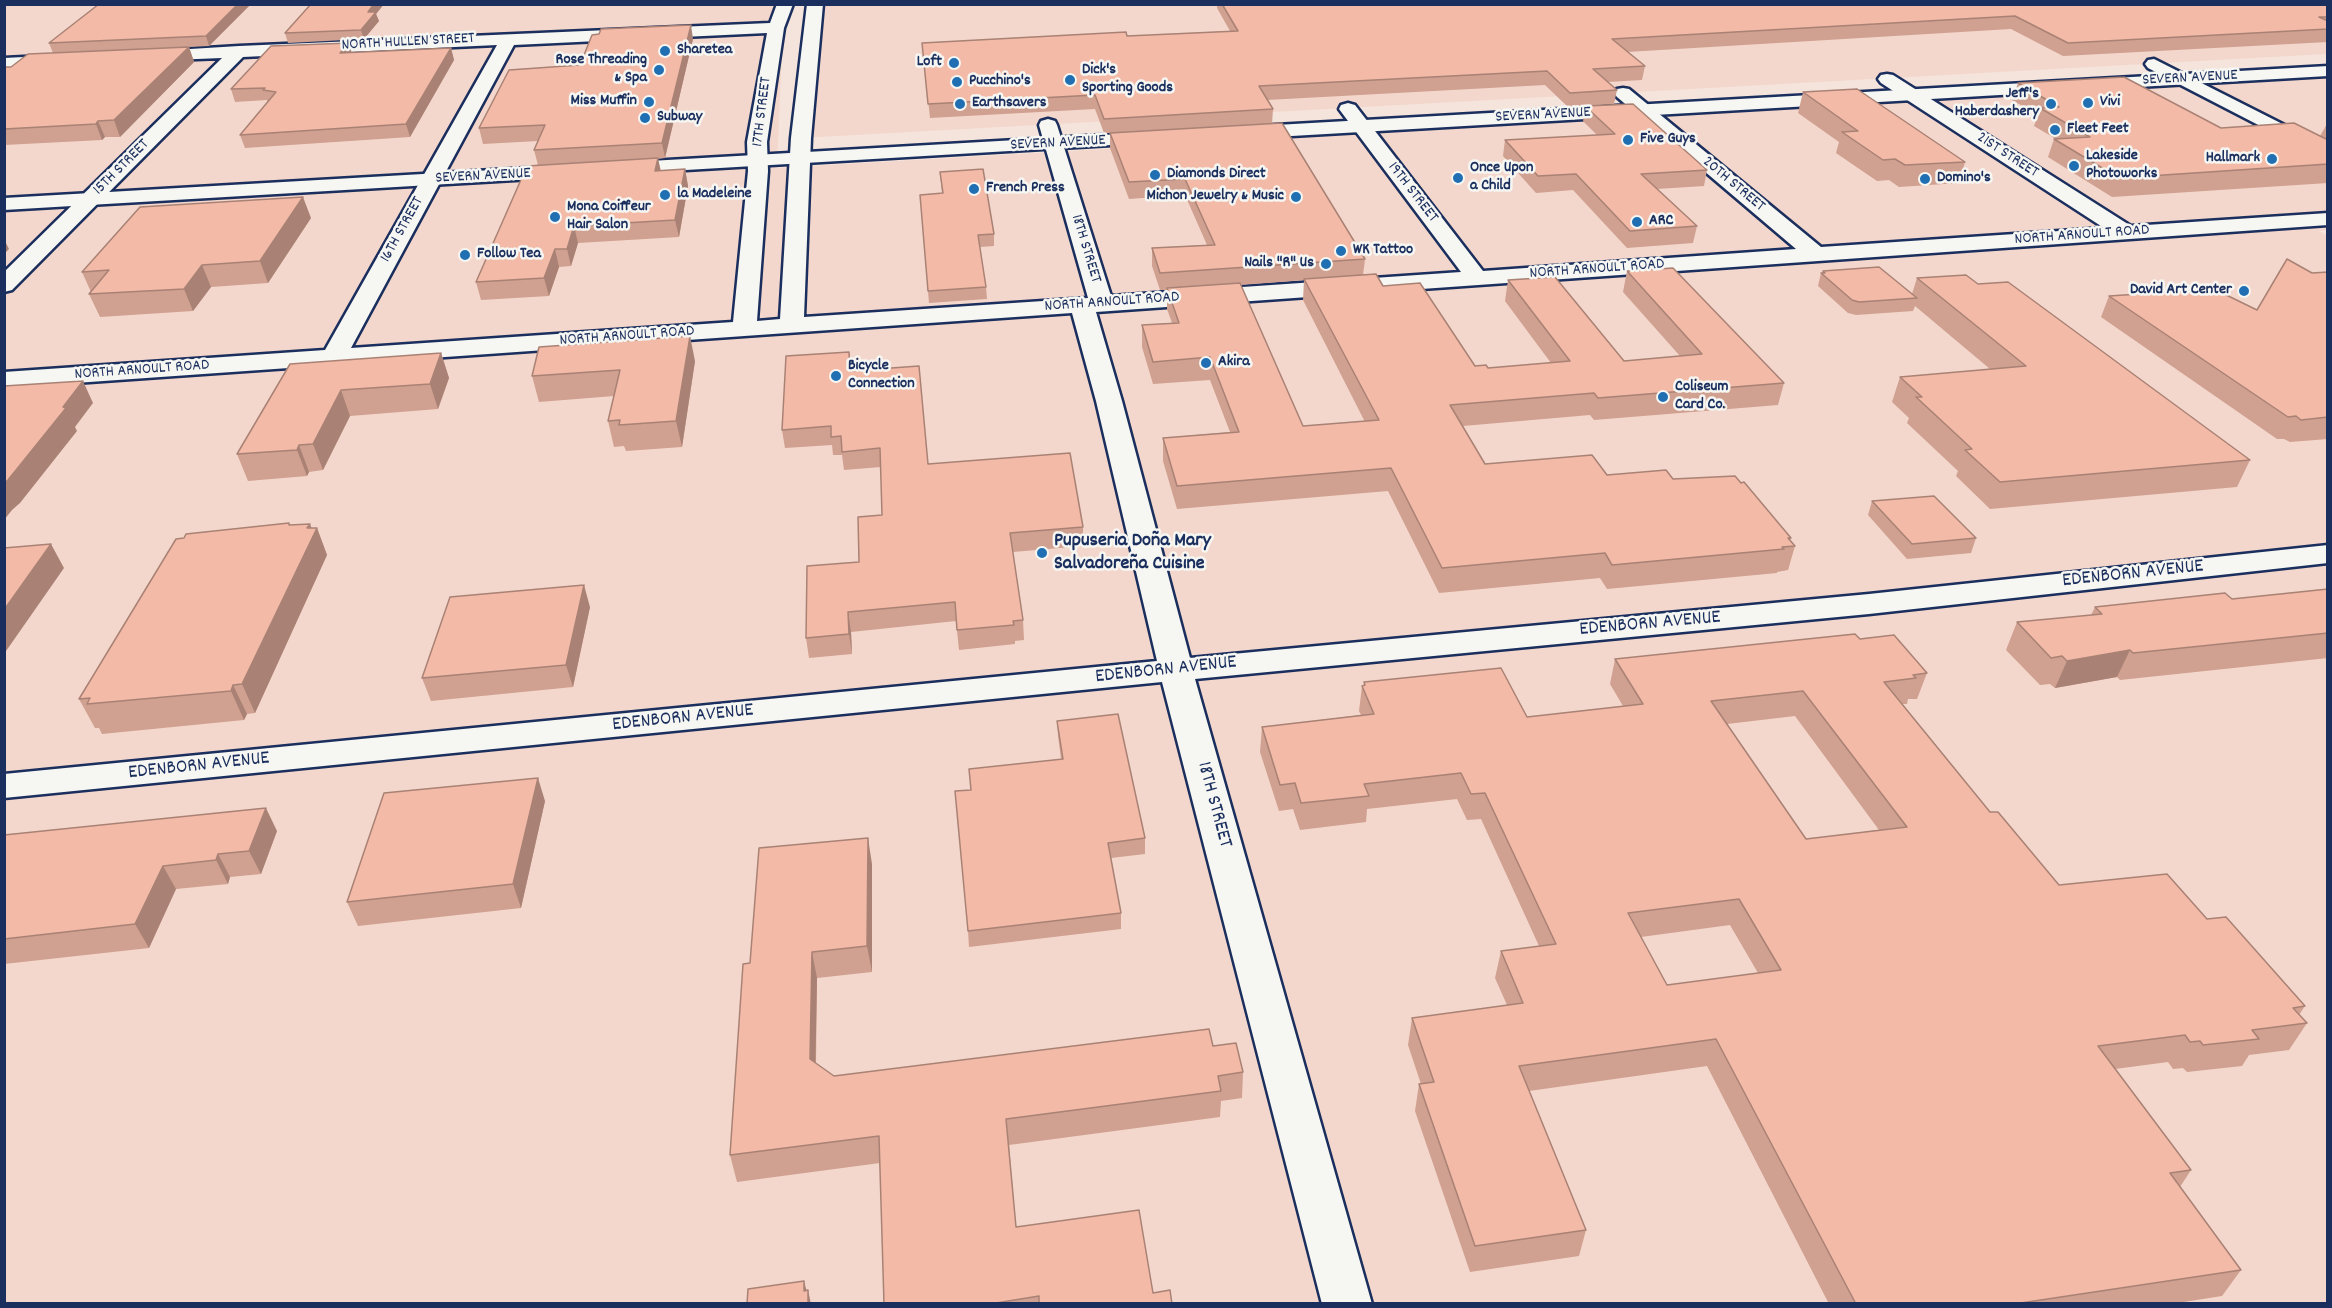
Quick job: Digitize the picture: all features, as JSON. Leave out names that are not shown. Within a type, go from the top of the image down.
[{"type":"street","name":"17TH STREET","points":[[744,329],[751,148],[776,28],[785,4]]},
{"type":"street","points":[[791,326],[795,287],[800,148],[816,4]]},
{"type":"street","name":"NORTH HULLEN STREET","points":[[133,56],[776,28]]},
{"type":"street","name":"16TH STREET","points":[[333,358],[509,39]]},
{"type":"street","name":"15TH STREET","points":[[4,285],[239,51]]},
{"type":"street","name":"SEVERN AVENUE","points":[[2097,67],[2328,54]]},
{"type":"street","points":[[4,63],[85,59]]},
{"type":"street","points":[[2154,64],[2328,155]]},
{"type":"street","name":"SEVERN AVENUE","points":[[1226,134],[1643,110],[1911,86],[2184,79],[2328,71]]},
{"type":"street","name":"21ST STREET","points":[[1746,87],[1887,79],[1911,86],[2127,233]]},
{"type":"street","name":"SEVERN AVENUE","points":[[1325,110],[1675,90]]},
{"type":"street","name":"20TH STREET","points":[[1623,93],[1815,254]]},
{"type":"street","name":"19TH STREET","points":[[1348,109],[1477,278]]},
{"type":"street","name":"SEVERN AVENUE","points":[[1025,127],[1051,135],[1071,124]]},
{"type":"street","name":"SEVERN AVENUE","points":[[4,204],[431,180],[751,148],[800,148],[1051,135],[1169,137]]},
{"type":"street","name":"18TH STREET","points":[[1051,135],[1092,305],[1109,401],[1176,670],[1347,1304]]},
{"type":"street","name":"SEVERN AVENUE","points":[[800,148],[822,137]]},
{"type":"street","name":"SEVERN AVENUE","points":[[418,160],[466,158]]},
{"type":"street","points":[[80,179],[146,176]]},
{"type":"street","name":"NORTH ARNOULT ROAD","points":[[4,380],[2328,219]]},
{"type":"street","name":"EDENBORN AVENUE","points":[[4,786],[1869,604],[2328,554]]},
{"type":"shaded area","points":[[5,5],[784,5],[777,168],[2327,78],[2327,230],[2319,231],[2328,236],[2327,1303],[5,1304]]},
{"type":"shaded area","points":[[814,5],[2327,5],[2327,54],[801,138]]},
{"type":"building","points":[[99,4],[238,4],[206,36],[49,43]]},
{"type":"building","points":[[311,4],[374,4],[368,12],[376,12],[361,30],[285,33]]},
{"type":"building","points":[[1222,4],[2328,4],[2328,17],[2319,17],[2328,21],[2328,29],[2068,43],[2015,16],[1612,39],[1645,66],[1593,69],[1617,90],[1570,93],[1547,71],[1259,86],[1273,109],[1104,119],[1095,95],[928,104],[922,43],[1126,32],[1127,36],[1238,31]]},
{"type":"building","points":[[691,25],[662,143],[534,150],[545,125],[479,128],[509,70],[580,65],[592,35],[599,34],[601,29]]},
{"type":"building","points":[[349,43],[340,53],[451,48],[406,124],[240,135],[276,92],[263,90],[265,88],[231,89],[271,46]]},
{"type":"building","points":[[189,47],[114,120],[98,121],[96,124],[4,129],[4,67],[11,67],[28,54]]},
{"type":"building","points":[[2124,77],[2221,128],[2294,123],[2328,140],[2328,164],[2119,178],[2054,139],[2090,137],[2040,108],[2059,107],[2018,83]]},
{"type":"building","points":[[1857,89],[1965,162],[1905,165],[1895,159],[1883,160],[1842,132],[1858,131],[1803,92]]},
{"type":"building","points":[[1633,104],[1707,170],[1641,174],[1697,226],[1630,231],[1576,174],[1538,176],[1505,140],[1615,134],[1585,106]]},
{"type":"building","points":[[1282,123],[1365,259],[1160,273],[1152,248],[1215,245],[1185,179],[1129,182],[1110,133]]},
{"type":"building","points":[[658,158],[655,171],[685,169],[675,220],[574,226],[567,249],[555,249],[544,278],[476,282],[527,166]]},
{"type":"building","points":[[983,169],[994,234],[978,235],[986,287],[928,291],[920,195],[943,193],[940,172]]},
{"type":"building","points":[[303,197],[260,261],[202,265],[184,289],[89,294],[109,270],[82,272],[140,207]]},
{"type":"building","points":[[2287,259],[2312,273],[2328,272],[2328,417],[2301,420],[2296,416],[2288,417],[2109,296],[2214,289],[2257,310]]},
{"type":"building","points":[[1879,267],[1917,298],[1859,302],[1852,300],[1821,273],[1825,273],[1823,271]]},
{"type":"building","points":[[1673,268],[1784,383],[1598,398],[1594,393],[1450,405],[1485,464],[1592,455],[1607,475],[1666,470],[1673,479],[1735,476],[1741,483],[1744,482],[1791,538],[1788,538],[1795,546],[1782,547],[1784,549],[1612,565],[1605,553],[1442,568],[1391,468],[1177,486],[1163,438],[1239,432],[1210,357],[1153,362],[1142,325],[1179,323],[1167,288],[1240,283],[1303,426],[1379,420],[1304,279],[1376,274],[1383,286],[1420,283],[1475,366],[1486,365],[1488,368],[1570,361],[1508,280],[1555,277],[1624,361],[1702,354],[1627,271]]},
{"type":"building","points":[[1966,275],[1978,284],[2008,282],[2250,460],[2000,482],[1965,450],[1972,449],[1916,397],[1922,397],[1900,377],[2026,366],[1917,278]]},
{"type":"building","points":[[690,336],[676,421],[619,425],[620,420],[608,421],[620,370],[532,376],[539,347]]},
{"type":"building","points":[[849,352],[850,371],[919,366],[928,464],[1070,453],[1083,527],[1010,533],[1023,620],[1013,621],[1014,625],[957,630],[955,602],[848,612],[849,634],[806,638],[807,566],[859,562],[858,517],[882,515],[880,448],[842,452],[841,436],[831,437],[831,426],[782,430],[786,356]]},
{"type":"building","points":[[441,353],[430,384],[341,390],[313,444],[299,445],[297,450],[237,454],[290,364]]},
{"type":"building","points":[[83,381],[63,407],[66,408],[4,483],[4,386]]},
{"type":"building","points":[[1934,496],[1976,538],[1912,544],[1872,501]]},
{"type":"building","points":[[289,523],[289,525],[310,524],[307,528],[317,528],[242,684],[233,685],[231,691],[87,704],[90,698],[79,699],[176,539],[184,538],[186,534]]},
{"type":"building","points":[[51,544],[4,610],[4,548]]},
{"type":"building","points":[[584,585],[566,665],[422,678],[450,597]]},
{"type":"building","points":[[2328,589],[2328,633],[2133,653],[2130,650],[2067,661],[2062,656],[2051,658],[2017,622],[2102,614],[2095,607],[2225,593],[2232,599]]},
{"type":"building","points":[[1855,634],[1860,639],[1894,635],[1927,673],[1913,675],[1916,678],[1884,682],[1990,812],[1998,812],[2059,885],[2167,874],[2207,919],[2226,917],[2305,1006],[2293,1008],[2307,1023],[2252,1030],[2259,1039],[2203,1045],[2200,1041],[2190,1042],[2185,1035],[2098,1046],[2191,1170],[2170,1173],[2241,1270],[2014,1304],[1856,1304],[1716,1039],[1519,1066],[1586,1230],[1475,1246],[1419,1084],[1434,1082],[1412,1018],[1523,1003],[1501,951],[1556,944],[1485,793],[1471,794],[1461,773],[1364,784],[1369,796],[1301,803],[1295,783],[1280,785],[1262,727],[1374,714],[1362,686],[1365,685],[1364,682],[1501,668],[1527,717],[1643,704],[1615,659]],"holes":[[[1803,691],[1907,827],[1806,839],[1711,701]],[[1739,899],[1781,970],[1667,985],[1628,913]]]},
{"type":"building","points":[[1118,714],[1145,838],[1108,843],[1121,913],[968,931],[955,791],[971,790],[969,769],[1063,759],[1057,721]]},
{"type":"building","points":[[538,778],[513,884],[347,902],[384,793]]},
{"type":"building","points":[[266,808],[249,851],[218,854],[216,860],[163,866],[135,924],[4,939],[4,835]]},
{"type":"building","points":[[868,838],[867,946],[812,952],[810,1059],[834,1076],[1209,1029],[1213,1046],[1236,1043],[1243,1072],[1218,1076],[1221,1091],[1006,1119],[1016,1227],[1139,1210],[1153,1293],[1170,1290],[1172,1304],[1039,1304],[1039,1296],[990,1304],[884,1304],[879,1136],[730,1155],[743,964],[750,963],[759,848]]},
{"type":"building","points":[[804,1281],[804,1291],[808,1290],[808,1304],[747,1304],[748,1289]]},
{"type":"place","name":"Sharetea","points":[[665,51]]},
{"type":"place","name":"Loft","points":[[954,63]]},
{"type":"place","name":"Rose Threading & Spa","points":[[659,70]]},
{"type":"place","name":"Dick's Sporting Goods","points":[[1070,80]]},
{"type":"place","name":"Pucchino's","points":[[957,82]]},
{"type":"place","name":"Miss Muffin","points":[[649,102]]},
{"type":"place","name":"Vivi","points":[[2088,103]]},
{"type":"place","name":"Earthsavers","points":[[960,104]]},
{"type":"place","name":"Jeff's Haberdashery","points":[[2051,104]]},
{"type":"place","name":"Subway","points":[[645,118]]},
{"type":"place","name":"Fleet Feet","points":[[2055,130]]},
{"type":"place","name":"Five Guys","points":[[1628,140]]},
{"type":"place","name":"Hallmark","points":[[2272,159]]},
{"type":"place","name":"Lakeside Photoworks","points":[[2074,166]]},
{"type":"place","name":"Diamonds Direct","points":[[1155,175]]},
{"type":"place","name":"Once Upon a Child","points":[[1458,178]]},
{"type":"place","name":"Domino's","points":[[1925,179]]},
{"type":"place","name":"French Press","points":[[974,189]]},
{"type":"place","name":"la Madeleine","points":[[665,195]]},
{"type":"place","name":"Michon Jewelry & Music","points":[[1296,197]]},
{"type":"place","name":"Mona Coiffeur Hair Salon","points":[[555,217]]},
{"type":"place","name":"ARC","points":[[1637,222]]},
{"type":"place","name":"WK Tattoo","points":[[1341,251]]},
{"type":"place","name":"Follow Tea","points":[[465,255]]},
{"type":"place","name":"Nails \"R\" Us","points":[[1326,264]]},
{"type":"place","name":"David Art Center","points":[[2244,291]]},
{"type":"place","name":"Akira","points":[[1206,363]]},
{"type":"place","name":"Bicycle Connection","points":[[836,376]]},
{"type":"place","name":"Coliseum Card Co.","points":[[1663,397]]},
{"type":"place","name":"Pupuseria Doña Mary Salvadoreña Cuisine","points":[[1042,553]]}]
